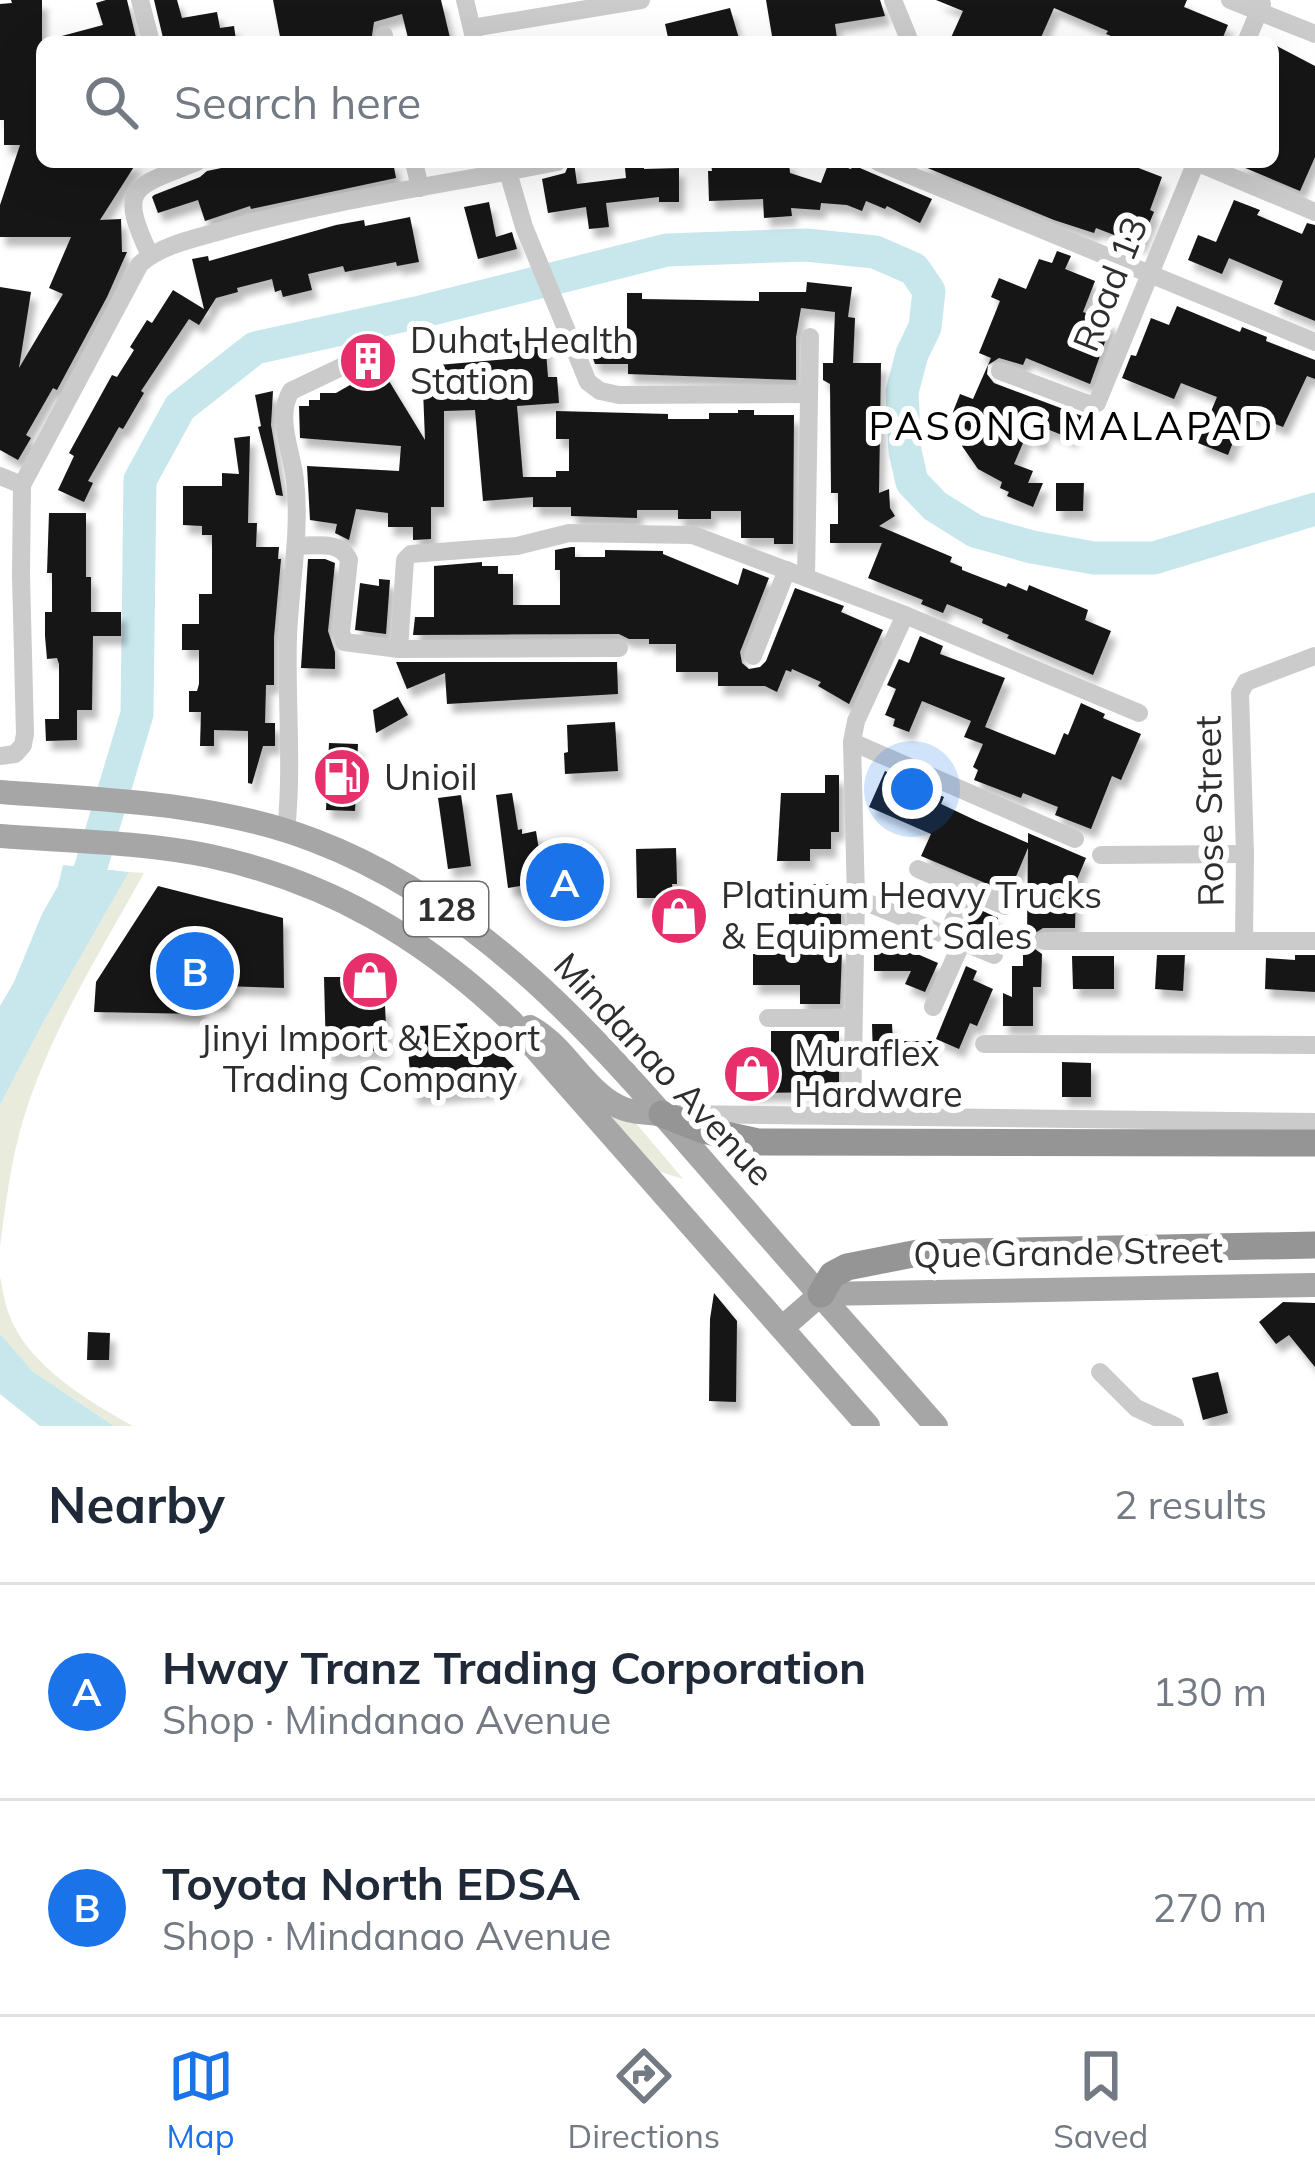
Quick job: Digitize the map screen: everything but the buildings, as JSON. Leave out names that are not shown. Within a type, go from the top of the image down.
[{"type":"highway","points":[[662,1114],[758,1142],[1314,1129]]},
{"type":"highway","points":[[821,1294],[832,1275],[847,1267],[917,1252],[1315,1245]]},
{"type":"main road","name":"Mindanao Avenue","points":[[10,792],[169,806],[248,820],[315,840],[415,888],[464,921],[544,989],[662,1114],[936,1426]]},
{"type":"main road","name":"128","points":[[7,836],[161,849],[251,866],[349,903],[435,955],[511,1021],[868,1426]]},
{"type":"main road","points":[[511,1021],[551,1041],[612,1103],[662,1114]]},
{"type":"main road","name":"Que Grande Street","points":[[821,1294],[1315,1285]]},
{"type":"main road","points":[[782,1328],[821,1294]]},
{"type":"street","points":[[140,0],[149,36]]},
{"type":"street","points":[[465,0],[474,35],[641,0]]},
{"type":"street","points":[[893,0],[908,36]]},
{"type":"street","points":[[1230,0],[1262,6],[1315,34]]},
{"type":"street","points":[[1249,36],[1262,6]]},
{"type":"street","points":[[150,255],[135,224],[132,199],[146,182],[179,168]]},
{"type":"street","points":[[415,168],[420,188]]},
{"type":"street","points":[[8,755],[23,745],[25,734],[22,485],[140,264],[150,255],[267,217],[502,168]]},
{"type":"street","points":[[506,168],[568,339],[588,382],[600,392],[809,394]]},
{"type":"street","points":[[893,168],[1315,342]]},
{"type":"street","name":"Road 13","points":[[1000,371],[1088,404],[1097,403],[1194,168]]},
{"type":"street","points":[[1210,168],[1315,212]]},
{"type":"street","points":[[753,656],[796,573],[810,337]]},
{"type":"street","points":[[286,831],[288,634],[296,546],[295,482],[283,418],[285,400],[291,391],[354,361]]},
{"type":"street","points":[[0,476],[22,485]]},
{"type":"street","points":[[399,649],[406,560],[412,554],[517,546],[569,533],[693,535],[905,615],[1139,713]]},
{"type":"street","points":[[296,546],[338,546],[346,552],[340,632],[344,642],[399,649],[619,648]]},
{"type":"street","points":[[0,575],[21,575]]},
{"type":"street","points":[[852,1115],[856,898],[852,742],[856,721],[905,615]]},
{"type":"street","name":"Rose Street","points":[[1244,940],[1240,693],[1246,682],[1315,656]]},
{"type":"street","points":[[852,742],[1075,839]]},
{"type":"street","points":[[1101,855],[1245,854]]},
{"type":"street","points":[[918,869],[1005,906]]},
{"type":"street","points":[[933,1007],[967,889]]},
{"type":"street","points":[[856,898],[994,955]]},
{"type":"street","points":[[762,941],[855,937]]},
{"type":"street","points":[[1045,941],[1315,941]]},
{"type":"street","points":[[767,1018],[854,1018]]},
{"type":"street","points":[[984,1044],[1315,1045]]},
{"type":"street","points":[[662,1114],[1314,1129]]},
{"type":"street","points":[[1100,1372],[1136,1408],[1175,1426]]},
{"type":"green space","points":[[129,872],[144,873],[78,992],[35,1085],[9,1181],[0,1246],[0,1105]]},
{"type":"green space","points":[[605,1109],[635,1122],[683,1179],[658,1171]]},
{"type":"green space","points":[[0,1277],[9,1314],[30,1350],[79,1393],[133,1426],[114,1426],[32,1371],[15,1353],[0,1334]]},
{"type":"water","points":[[63,865],[129,872],[0,1105],[0,1006],[58,886]]},
{"type":"water","points":[[0,1334],[32,1371],[114,1426],[40,1426],[0,1394]]},
{"type":"waterway","points":[[75,906],[137,714],[140,480],[180,407],[255,348],[667,250],[806,245],[875,252],[914,269],[929,291],[925,327],[902,392],[912,482],[935,506],[975,531],[1094,558],[1154,558],[1315,509]]},
{"type":"place","name":"Duhat Health Station","points":[[368,361]]},
{"type":"place","name":"Unioil","points":[[342,777]]},
{"type":"place","name":"Hway Tranz Trading Corporation","points":[[565,882]]},
{"type":"place","name":"Platinum Heavy Trucks & Equipment Sales","points":[[679,916]]},
{"type":"place","name":"Toyota North EDSA","points":[[195,971]]},
{"type":"place","name":"Jinyi Import & Export Trading Company","points":[[370,980]]},
{"type":"place","name":"Muraflex Hardware","points":[[752,1074]]},
{"type":"district","name":"PASONG MALAPAD","points":[[1072,426]]}]
